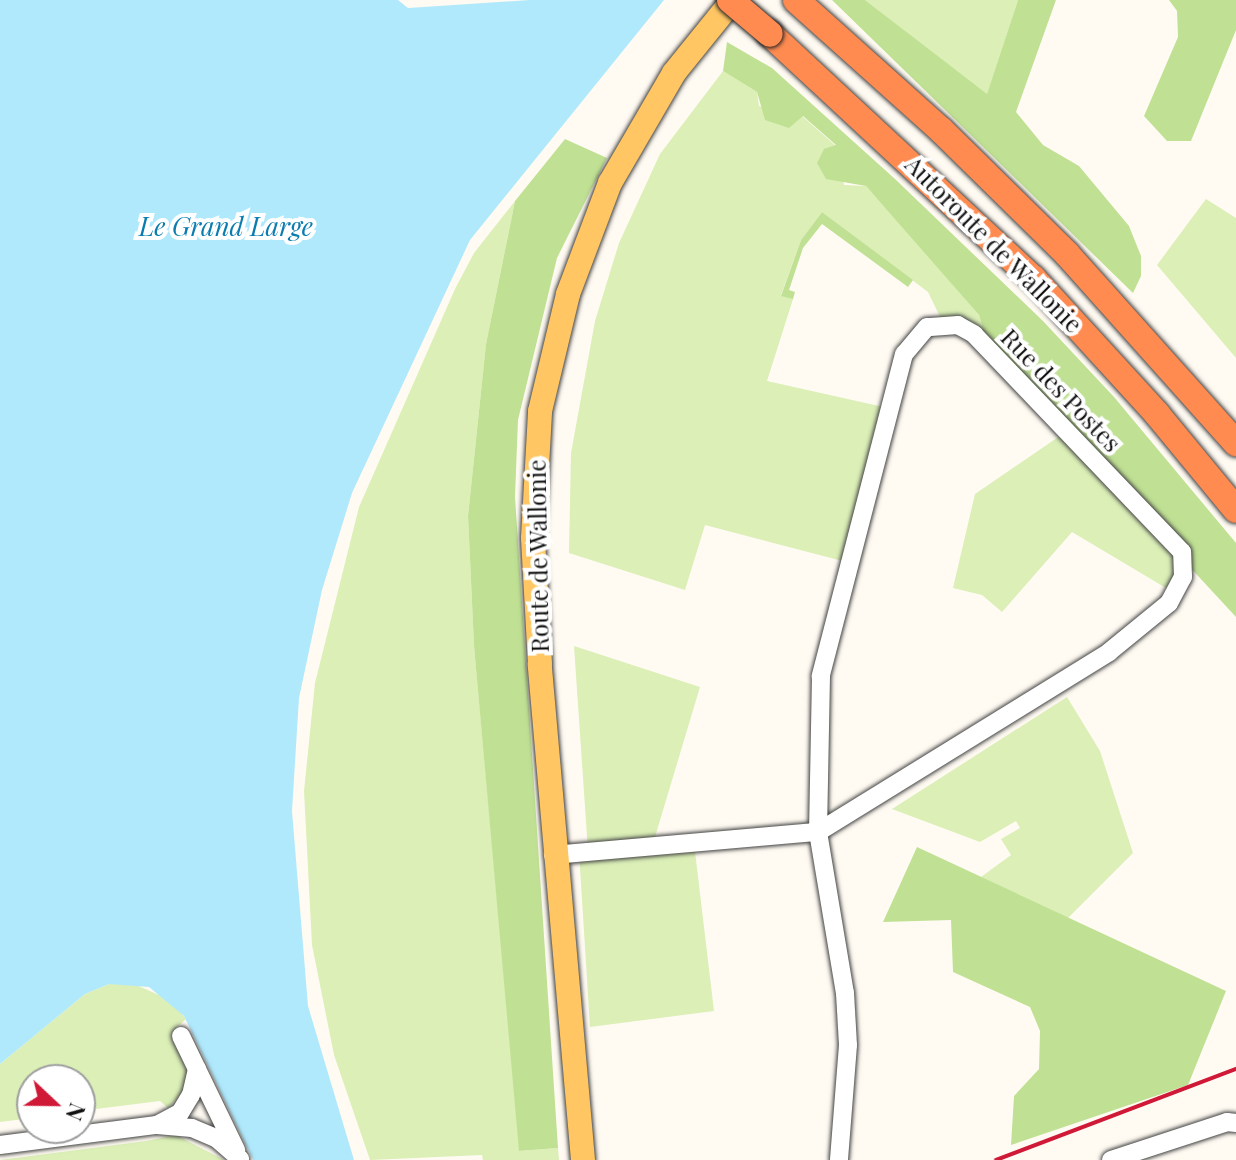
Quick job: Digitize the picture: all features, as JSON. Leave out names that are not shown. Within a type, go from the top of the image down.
[{"type":"highway","name":"Autoroute de Wallonie","points":[[731,0],[1033,278],[1157,414],[1236,510]]},
{"type":"highway","name":"Autoroute de Wallonie","points":[[796,0],[941,130],[1067,254],[1236,443]]},
{"type":"main road","name":"Route de Wallonie","points":[[583,1160],[553,855],[533,538],[540,411],[552,350],[585,240],[639,126],[731,0]]},
{"type":"street","name":"Rue des Postes","points":[[553,855],[818,832],[1109,652],[1169,603],[1183,577],[1182,552],[974,334],[958,325],[927,327],[898,369],[821,676],[818,832],[845,993],[848,1045],[839,1160]]},
{"type":"street","points":[[181,1036],[240,1160]]},
{"type":"street","points":[[157,1125],[180,1113],[197,1069]]},
{"type":"street","points":[[1111,1160],[1136,1155],[1233,1121]]},
{"type":"street","points":[[0,1145],[157,1125],[192,1128],[216,1138],[240,1160]]},
{"type":"green space","points":[[832,0],[865,0],[987,94],[1018,0],[1056,0],[1016,112],[1043,145],[1079,166],[1129,226],[1141,256],[1141,276],[1133,293]]},
{"type":"green space","points":[[865,0],[1018,0],[987,95]]},
{"type":"green space","points":[[1169,0],[1236,0],[1236,30],[1191,141],[1167,141],[1144,116],[1178,37],[1177,11]]},
{"type":"green space","points":[[727,42],[772,68],[895,179],[1043,321],[1114,397],[1236,543],[1236,617],[989,350],[979,315],[866,186],[826,179],[817,163],[824,149],[836,145],[803,116],[789,128],[765,120],[757,92],[723,71]]},
{"type":"green space","points":[[723,71],[757,92],[759,106],[802,116],[836,146],[844,185],[866,186],[908,232],[979,315],[989,350],[943,323],[928,292],[822,212],[801,240],[781,295],[793,299],[767,381],[888,408],[850,563],[705,525],[685,590],[569,553],[571,453],[595,321],[619,243],[660,154]]},
{"type":"green space","points":[[565,139],[607,158],[557,258],[518,420],[515,497],[558,1148],[519,1151],[474,646],[468,516],[486,344],[515,201]]},
{"type":"green space","points":[[1206,199],[1236,218],[1236,358],[1157,265]]},
{"type":"green space","points":[[515,201],[486,344],[468,516],[474,646],[520,1151],[558,1148],[559,1160],[483,1160],[482,1155],[370,1160],[334,1055],[312,945],[304,791],[315,683],[359,507],[455,289],[474,253]]},
{"type":"green space","points":[[822,212],[913,280],[908,287],[822,224],[803,248],[789,290],[795,292],[793,299],[781,296],[801,240]]},
{"type":"green space","points":[[1067,431],[1182,552],[1176,594],[1072,532],[1002,612],[982,595],[953,588],[975,494]]},
{"type":"green space","points":[[574,646],[700,687],[652,847],[694,843],[714,1011],[590,1027],[579,852],[588,851]]},
{"type":"green space","points":[[1067,697],[1100,751],[1133,853],[1067,919],[981,877],[1011,855],[1001,839],[1020,828],[1016,821],[980,842],[892,809]]},
{"type":"green space","points":[[917,847],[1226,991],[1188,1085],[1011,1145],[1014,1096],[1039,1069],[1040,1031],[1030,1007],[953,972],[951,920],[883,922]]},
{"type":"green space","points":[[132,983],[170,1000],[186,1019],[175,1029],[197,1069],[182,1094],[168,1108],[160,1101],[96,1109],[96,1064],[16,1064],[16,1120],[0,1122],[0,1064],[85,994],[109,984]]},
{"type":"green space","points":[[176,1135],[224,1160],[0,1160],[146,1141]]},
{"type":"water","name":"Le Grand Large","points":[[0,0],[398,0],[408,8],[530,0],[664,0],[470,240],[352,493],[322,590],[299,698],[292,811],[308,1006],[354,1160],[253,1160],[184,1016],[149,987],[109,984],[85,994],[0,1064]]},
{"type":"railway","points":[[996,1160],[1236,1069]]}]
